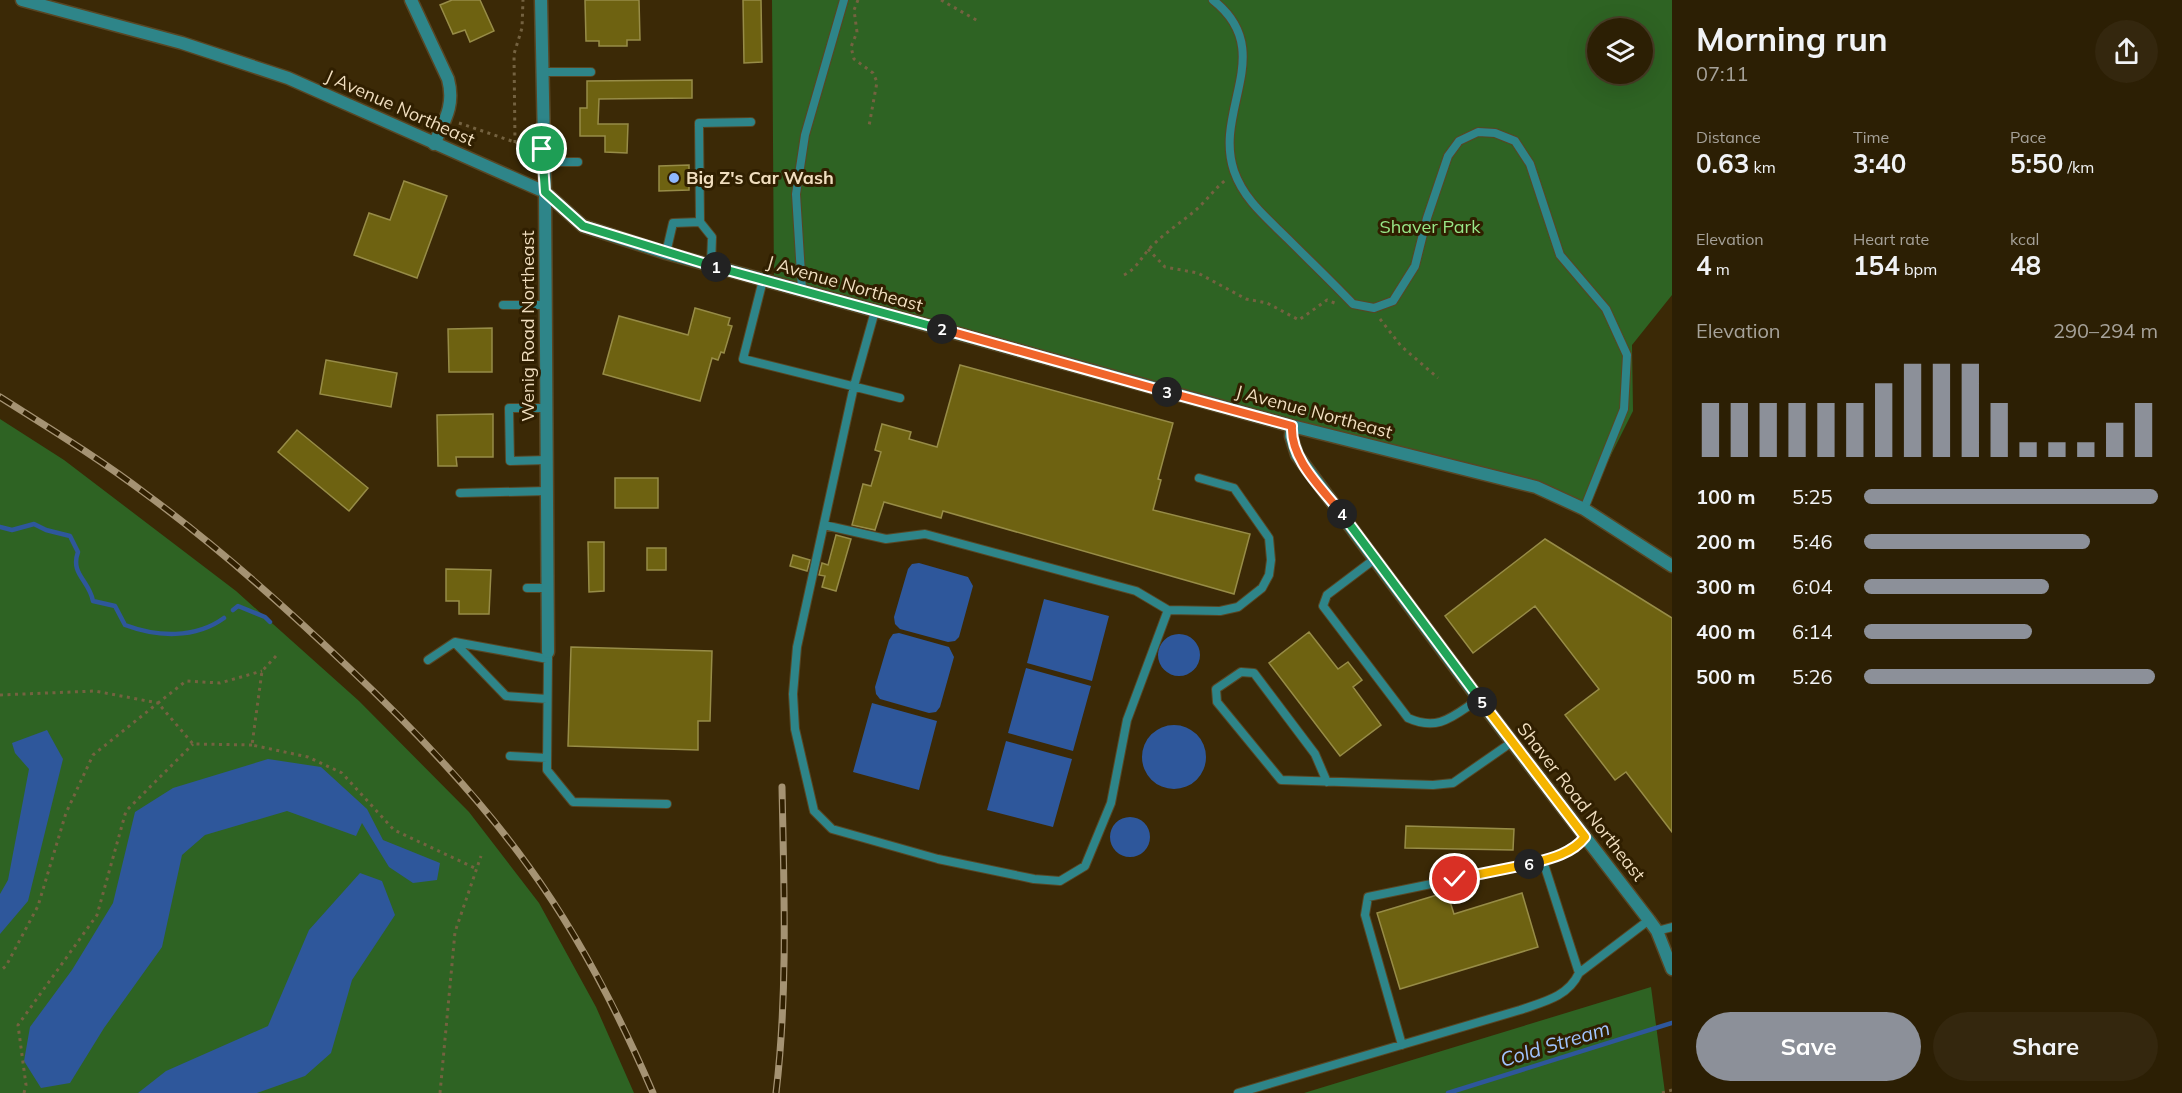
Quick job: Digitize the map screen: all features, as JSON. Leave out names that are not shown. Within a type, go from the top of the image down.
[{"type":"street","name":"J Avenue Northeast","points":[[22,0],[234,58],[288,78],[545,192],[583,226],[666,253],[1292,426],[1536,487],[1584,508],[1672,566]]},
{"type":"street","points":[[411,0],[448,79],[451,105],[434,144]]},
{"type":"street","name":"Wenig Road Northeast","points":[[541,0],[540,72],[545,192],[548,656]]},
{"type":"street","name":"Shaver Road Northeast","points":[[1292,426],[1291,436],[1297,455],[1479,699],[1649,920],[1657,932],[1670,963]]},
{"type":"lane","points":[[802,291],[796,194],[805,135],[844,0]]},
{"type":"lane","points":[[1213,0],[1228,12],[1245,57],[1229,141],[1235,173],[1247,198],[1353,304],[1374,308],[1393,301],[1415,266],[1448,156],[1458,141],[1478,132],[1495,133],[1515,141],[1530,164],[1560,255],[1606,309],[1627,355],[1624,409],[1584,508]]},
{"type":"lane","points":[[540,72],[591,72]]},
{"type":"lane","points":[[711,265],[712,237],[700,222],[699,123],[752,122]]},
{"type":"lane","points":[[543,162],[578,162]]},
{"type":"lane","points":[[666,253],[673,224],[700,222]]},
{"type":"lane","points":[[763,280],[744,359],[900,398]]},
{"type":"lane","points":[[503,305],[545,305]]},
{"type":"lane","points":[[875,311],[854,386],[797,647],[793,694],[795,729],[814,811],[832,829],[938,859],[1034,879],[1060,880],[1085,866],[1111,803],[1127,720],[1168,610]]},
{"type":"lane","points":[[546,408],[510,408],[510,461],[547,460]]},
{"type":"lane","points":[[824,525],[886,540],[925,534],[1136,591],[1168,610],[1220,611],[1238,607],[1263,588],[1269,575],[1271,560],[1269,538],[1234,488],[1199,478]]},
{"type":"lane","points":[[460,493],[547,491]]},
{"type":"lane","points":[[1376,558],[1327,595],[1323,606],[1407,718],[1420,724],[1438,724],[1479,699]]},
{"type":"lane","points":[[527,588],[547,588]]},
{"type":"lane","points":[[455,642],[506,696],[548,699]]},
{"type":"lane","points":[[428,660],[455,642],[548,656],[547,770],[573,802],[668,804]]},
{"type":"lane","points":[[1327,782],[1315,754],[1254,673],[1241,672],[1216,689],[1217,702],[1281,780],[1327,782],[1433,785],[1453,783],[1512,742]]},
{"type":"lane","points":[[510,756],[547,758]]},
{"type":"lane","points":[[1402,1045],[1365,915],[1368,897],[1543,861],[1578,845],[1585,837]]},
{"type":"lane","points":[[1543,861],[1578,973]]},
{"type":"lane","points":[[1238,1093],[1558,997],[1574,985],[1578,973],[1649,920]]},
{"type":"lane","points":[[1657,932],[1672,927]]},
{"type":"path","points":[[515,143],[514,54],[522,28],[523,0]]},
{"type":"path","points":[[858,0],[854,10],[857,32],[851,47],[854,59],[873,73],[877,82],[868,126]]},
{"type":"path","points":[[941,0],[978,21]]},
{"type":"path","points":[[446,118],[530,148]]},
{"type":"path","points":[[1124,275],[1134,270],[1148,249],[1191,214],[1207,200],[1213,190],[1235,173]]},
{"type":"path","points":[[1148,249],[1165,267],[1198,273],[1246,299],[1267,303],[1299,320],[1327,300],[1338,304]]},
{"type":"path","points":[[1371,316],[1382,320],[1401,346],[1438,378]]},
{"type":"path","points":[[0,971],[6,966],[38,906],[66,813],[93,755],[186,681],[220,683],[262,671],[276,656]]},
{"type":"path","points":[[252,745],[262,671]]},
{"type":"path","points":[[0,695],[95,691],[158,703],[193,744]]},
{"type":"path","points":[[24,1093],[26,1085],[18,1025],[97,915],[126,811],[193,744],[252,745],[308,757],[342,773],[394,830],[477,869]]},
{"type":"path","points":[[440,1093],[455,932],[481,856]]},
{"type":"path","points":[[1662,1093],[1672,1090]]},
{"type":"green space","name":"Shaver Park","points":[[772,0],[1672,0],[1672,295],[1632,345],[1633,411],[1584,509],[1536,487],[774,283]]},
{"type":"green space","points":[[0,419],[64,460],[236,591],[359,701],[469,812],[539,903],[596,1007],[634,1093],[0,1093]]},
{"type":"green space","points":[[1651,987],[1665,1093],[1304,1093]]},
{"type":"water","points":[[919,563],[968,577],[973,586],[959,637],[955,641],[948,642],[900,629],[895,624],[894,617],[908,569],[912,564]]},
{"type":"water","points":[[1044,599],[1109,616],[1092,681],[1027,663]]},
{"type":"water","points":[[899,633],[949,647],[954,657],[940,707],[936,712],[929,713],[880,699],[876,694],[875,687],[889,640],[893,634]]},
{"type":"water","points":[[1179,634],[1194,640],[1200,655],[1194,670],[1179,676],[1164,670],[1158,655],[1164,640]]},
{"type":"water","points":[[1026,668],[1091,686],[1073,751],[1008,733]]},
{"type":"water","points":[[872,703],[937,721],[919,790],[853,772]]},
{"type":"water","points":[[1174,725],[1192,731],[1200,739],[1206,757],[1200,775],[1192,783],[1174,789],[1156,783],[1148,775],[1142,757],[1148,739],[1156,731]]},
{"type":"water","points":[[47,730],[63,759],[28,901],[0,934],[0,894],[8,880],[29,769],[15,753],[12,743]]},
{"type":"water","points":[[1006,741],[1072,759],[1053,827],[987,810]]},
{"type":"water","points":[[268,759],[321,767],[367,809],[383,840],[440,863],[437,880],[413,883],[389,867],[362,823],[356,836],[287,811],[205,835],[182,855],[162,947],[104,1028],[70,1083],[41,1088],[24,1061],[30,1027],[72,970],[113,903],[135,812],[173,788]]},
{"type":"water","points":[[1130,817],[1144,823],[1150,837],[1144,851],[1130,857],[1116,851],[1110,837],[1116,823]]},
{"type":"water","points":[[360,873],[382,881],[395,915],[352,980],[331,1053],[305,1076],[257,1093],[138,1093],[166,1071],[268,1026],[309,930]]},
{"type":"building","points":[[452,0],[480,0],[494,31],[470,42],[465,30],[453,34],[440,5]]},
{"type":"building","points":[[585,0],[639,0],[640,40],[627,40],[627,46],[599,46],[599,41],[586,41]]},
{"type":"building","points":[[743,0],[761,0],[762,62],[744,63]]},
{"type":"building","points":[[692,80],[692,98],[599,99],[598,124],[628,124],[627,153],[605,152],[605,136],[580,136],[580,108],[587,108],[587,81]]},
{"type":"building","name":"Big Z's Car Wash","points":[[689,165],[689,190],[659,191],[659,166]]},
{"type":"building","points":[[404,181],[447,196],[417,278],[354,255],[369,213],[390,220]]},
{"type":"building","points":[[695,308],[730,318],[728,325],[732,326],[724,353],[721,352],[718,360],[712,358],[700,401],[603,374],[619,316],[688,335]]},
{"type":"building","points":[[492,328],[492,372],[449,372],[448,329]]},
{"type":"building","points":[[326,360],[397,373],[391,407],[320,394]]},
{"type":"building","points":[[960,365],[1173,423],[1158,479],[1161,480],[1153,510],[1250,534],[1234,594],[943,511],[941,518],[884,502],[875,530],[852,525],[863,484],[871,486],[881,452],[875,450],[882,424],[911,432],[909,439],[937,447]]},
{"type":"building","points":[[493,414],[493,457],[456,457],[457,466],[438,466],[437,415]]},
{"type":"building","points":[[297,430],[368,488],[349,511],[278,452]]},
{"type":"building","points":[[615,478],[658,478],[658,508],[615,508]]},
{"type":"building","points":[[836,535],[851,539],[836,591],[822,587],[825,576],[819,575],[822,563],[828,565]]},
{"type":"building","points":[[1545,539],[1672,618],[1672,832],[1626,772],[1615,780],[1565,715],[1599,689],[1535,606],[1473,653],[1445,616]]},
{"type":"building","points":[[588,542],[604,542],[604,591],[589,592]]},
{"type":"building","points":[[647,548],[666,548],[666,570],[647,570]]},
{"type":"building","points":[[793,555],[810,560],[807,571],[790,566]]},
{"type":"building","points":[[446,569],[491,570],[489,614],[459,614],[459,601],[446,601]]},
{"type":"building","points":[[1309,632],[1338,669],[1348,662],[1362,680],[1353,687],[1381,725],[1340,756],[1269,663]]},
{"type":"building","points":[[571,647],[712,651],[710,721],[698,721],[698,750],[568,746]]},
{"type":"building","points":[[1406,826],[1514,829],[1513,850],[1405,848]]},
{"type":"building","points":[[1447,892],[1454,914],[1522,893],[1538,947],[1400,989],[1377,913]]},
{"type":"waterway","points":[[0,527],[12,530],[34,524],[46,530],[70,536],[78,552],[76,560],[78,572],[93,601],[115,606],[125,625],[150,632],[176,634],[201,630],[224,618]]},
{"type":"waterway","points":[[233,610],[238,606],[265,617],[270,622]]},
{"type":"waterway","name":"Cold Stream","points":[[1448,1093],[1672,1023]]},
{"type":"railway","points":[[0,397],[111,468],[224,555],[346,665],[442,762],[509,840],[548,894],[582,948],[612,1005],[653,1093]]},
{"type":"railway","points":[[776,1093],[784,979],[782,787]]},
{"type":"place","name":"Big Z's Car Wash","points":[[674,178]]},
{"type":"route","points":[[542,149],[545,192],[583,226],[666,253],[1292,426],[1291,436],[1297,455],[1585,837],[1578,845],[1562,855],[1455,879]]}]
